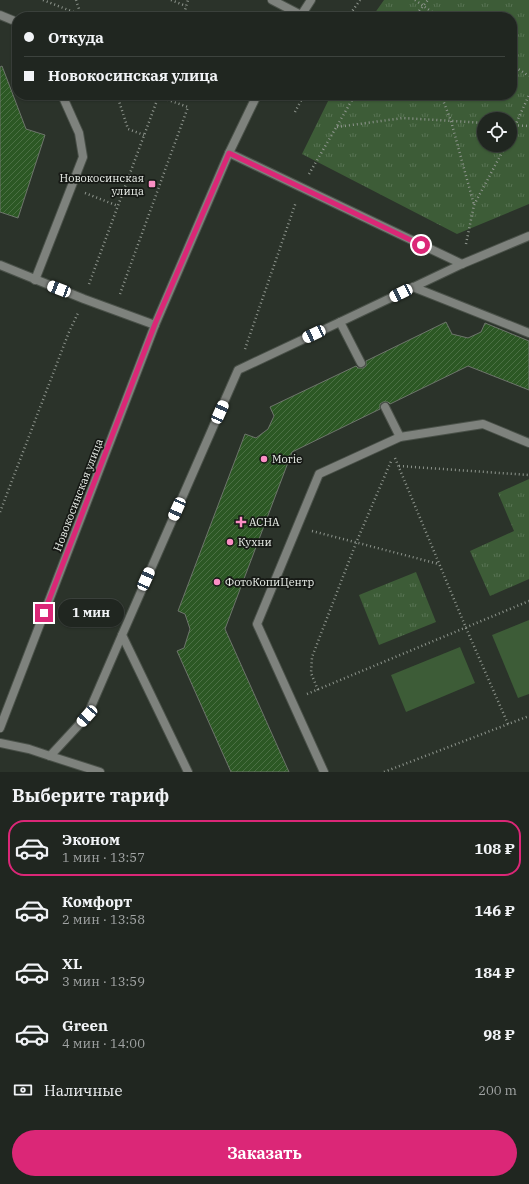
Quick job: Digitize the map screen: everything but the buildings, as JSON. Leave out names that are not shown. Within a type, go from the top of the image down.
[{"type":"street","points":[[272,0],[294,12]]},
{"type":"street","points":[[304,12],[311,0]]},
{"type":"street","points":[[0,15],[12,20]]},
{"type":"street","points":[[35,280],[83,157],[79,133],[64,100]]},
{"type":"street","name":"Новокосинская улица","points":[[0,728],[155,324],[229,153],[255,100]]},
{"type":"street","points":[[229,153],[462,264]]},
{"type":"street","points":[[50,756],[87,716],[238,370],[462,264],[529,236]]},
{"type":"street","points":[[0,265],[84,299],[155,324]]},
{"type":"street","points":[[413,287],[529,333]]},
{"type":"street","points":[[340,322],[361,363]]},
{"type":"street","points":[[384,407],[400,437]]},
{"type":"street","points":[[324,772],[257,624],[319,474],[400,437],[483,424],[529,443]]},
{"type":"street","points":[[122,635],[188,772]]},
{"type":"street","points":[[0,743],[29,749],[100,772]]},
{"type":"path","points":[[43,0],[71,12]]},
{"type":"path","points":[[76,0],[79,12]]},
{"type":"path","points":[[171,0],[186,6]]},
{"type":"path","points":[[184,12],[188,0]]},
{"type":"path","points":[[352,12],[360,0]]},
{"type":"path","points":[[415,0],[432,12]]},
{"type":"path","points":[[418,12],[428,0]]},
{"type":"path","points":[[517,68],[529,76]]},
{"type":"path","points":[[517,124],[529,95]]},
{"type":"path","points":[[119,100],[128,129],[144,135]]},
{"type":"path","points":[[114,292],[120,294],[188,107],[168,100]]},
{"type":"path","points":[[295,112],[301,100]]},
{"type":"path","points":[[238,370],[301,188],[352,100]]},
{"type":"path","points":[[444,100],[474,205]]},
{"type":"path","points":[[337,127],[404,118],[477,123]]},
{"type":"path","points":[[517,126],[529,126]]},
{"type":"path","points":[[462,264],[474,205],[502,152]]},
{"type":"path","points":[[89,285],[95,287]]},
{"type":"path","points":[[318,690],[311,673],[312,657],[356,542],[394,455],[466,628],[508,724]]},
{"type":"path","points":[[399,466],[529,475]]},
{"type":"path","points":[[297,527],[440,564]]},
{"type":"path","points":[[292,700],[529,602]]},
{"type":"path","points":[[384,772],[529,716]]},
{"type":"green space","points":[[384,0],[529,0],[529,204],[457,234],[302,154],[329,100],[517,100],[517,12],[376,12]]},
{"type":"green space","points":[[529,479],[529,579],[490,596],[470,551],[514,531],[498,493]]},
{"type":"green space","points":[[416,572],[436,622],[379,645],[359,595]]},
{"type":"green space","points":[[529,620],[529,694],[518,698],[492,635]]},
{"type":"green space","points":[[460,647],[475,683],[406,712],[391,675]]},
{"type":"place","name":"Новокосинская улица","points":[[152,184]]},
{"type":"place","name":"Morie","points":[[264,459]]},
{"type":"place","name":"АСНА","points":[[241,522]]},
{"type":"place","name":"Кухни","points":[[230,542]]},
{"type":"place","name":"ФотоКопиЦентр","points":[[217,582]]},
{"type":"route","points":[[44,613],[155,324],[229,153],[421,245]]}]
